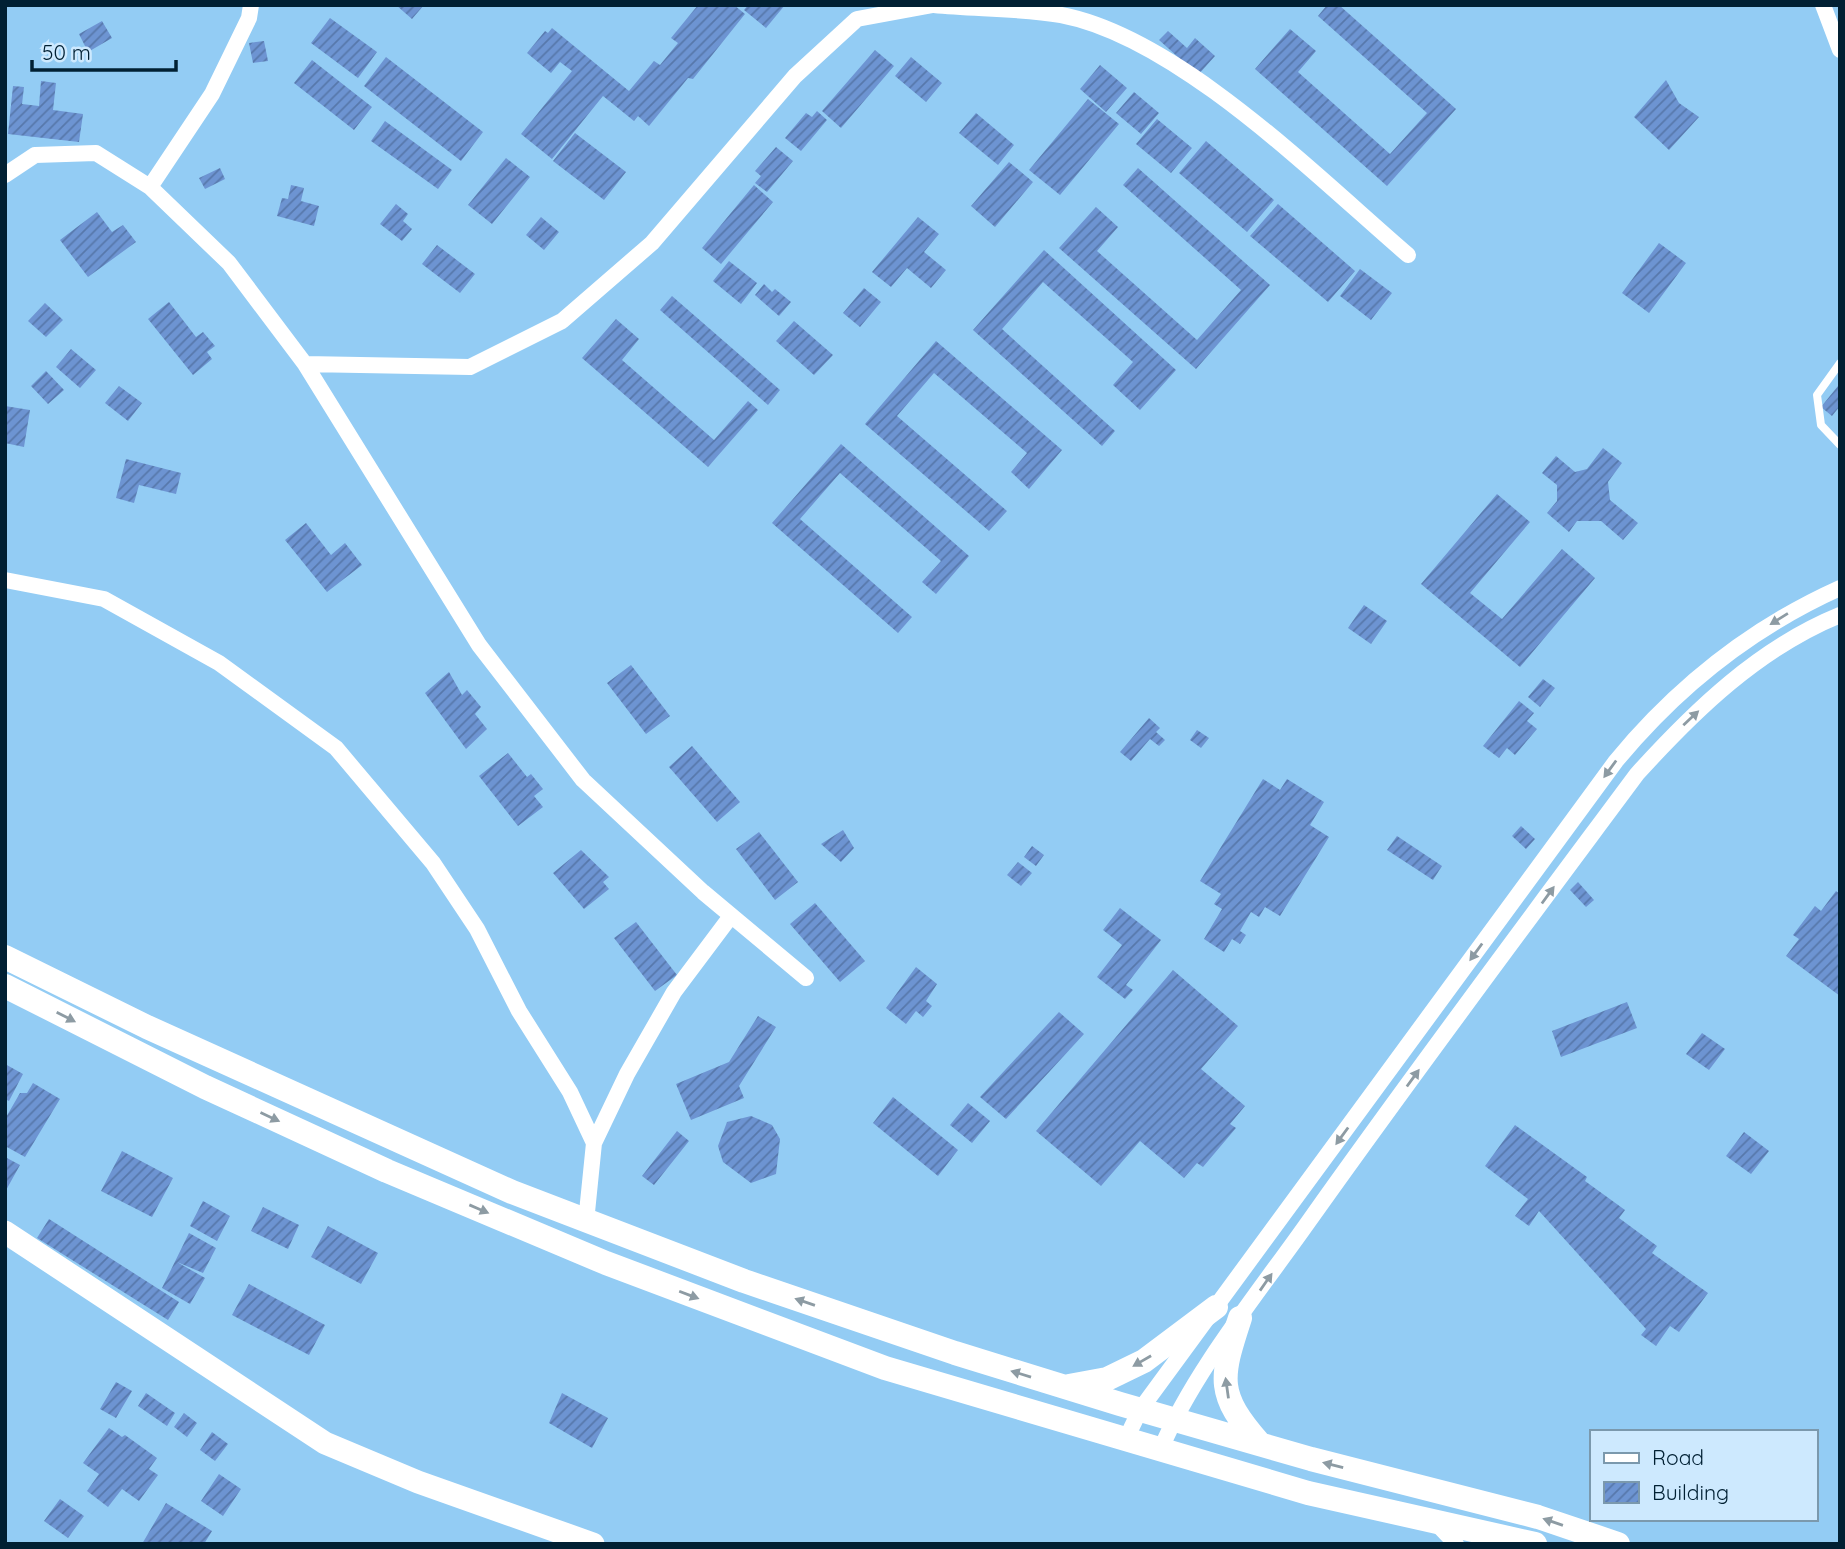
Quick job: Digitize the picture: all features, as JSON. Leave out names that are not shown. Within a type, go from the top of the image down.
[{"type":"main road","points":[[5,957],[302,1098],[586,1222],[757,1285],[1064,1387],[1173,1420],[1538,1517],[1618,1544]]},
{"type":"main road","points":[[5,986],[205,1087],[387,1171],[606,1263],[886,1368],[1125,1441],[1308,1493],[1535,1544]]},
{"type":"main road","points":[[1064,1387],[1107,1379],[1144,1361],[1216,1307]]},
{"type":"main road","points":[[1240,1318],[1227,1356],[1224,1389],[1236,1417],[1261,1445]]},
{"type":"street","points":[[150,187],[212,94],[249,18],[251,5]]},
{"type":"street","points":[[305,363],[470,367],[562,321],[652,243],[795,76],[857,19],[933,5],[1062,16],[1140,43],[1230,103],[1408,254]]},
{"type":"street","points":[[1823,5],[1840,50]]},
{"type":"street","points":[[5,174],[35,155],[96,153],[150,187],[229,263],[305,363],[479,645],[583,780],[731,916],[806,978]]},
{"type":"street","points":[[5,580],[103,598],[219,663],[336,748],[433,863],[477,929],[519,1010],[569,1092],[594,1143]]},
{"type":"street","points":[[1125,1441],[1140,1410],[1616,761],[1650,720],[1737,645],[1801,605],[1840,587]]},
{"type":"street","points":[[1160,1451],[1173,1420],[1240,1318],[1359,1151],[1637,774],[1673,734],[1751,666],[1782,645],[1840,615]]},
{"type":"street","points":[[586,1222],[594,1143],[627,1074],[674,992],[731,916]]},
{"type":"street","points":[[5,1232],[325,1443],[418,1482],[593,1544]]},
{"type":"street","points":[[1431,1519],[1456,1544]]},
{"type":"lane","points":[[1840,363],[1817,394],[1821,425],[1840,445]]},
{"type":"building","points":[[396,5],[424,5],[412,19]]},
{"type":"building","points":[[698,5],[734,5],[745,14],[693,79],[688,78],[649,126],[638,116],[634,121],[603,96],[552,159],[521,134],[572,71],[560,62],[551,73],[527,53],[545,31],[548,33],[552,28],[629,91],[654,61],[660,65],[678,43],[671,38]]},
{"type":"building","points":[[748,5],[785,5],[766,28],[744,10]]},
{"type":"building","points":[[1327,5],[1339,5],[1456,109],[1387,186],[1255,69],[1290,29],[1316,51],[1298,72],[1390,154],[1427,113],[1318,16]]},
{"type":"building","points":[[330,18],[377,52],[358,78],[311,43]]},
{"type":"building","points":[[102,21],[112,38],[88,52],[79,34]]},
{"type":"building","points":[[1168,31],[1187,48],[1195,38],[1215,56],[1198,75],[1159,40]]},
{"type":"building","points":[[264,41],[268,61],[253,63],[249,43]]},
{"type":"building","points":[[875,50],[894,66],[841,128],[822,111]]},
{"type":"building","points":[[386,57],[483,132],[461,161],[364,86]]},
{"type":"building","points":[[911,57],[942,83],[926,102],[895,76]]},
{"type":"building","points":[[312,60],[372,107],[354,130],[294,83]]},
{"type":"building","points":[[1100,65],[1127,88],[1106,112],[1080,89]]},
{"type":"building","points":[[1666,80],[1679,103],[1699,117],[1669,150],[1634,117]]},
{"type":"building","points":[[41,81],[56,83],[53,110],[83,114],[79,142],[8,134],[13,86],[24,87],[22,104],[39,106]]},
{"type":"building","points":[[1134,92],[1159,113],[1141,134],[1116,113]]},
{"type":"building","points":[[1088,99],[1119,124],[1060,195],[1029,170]]},
{"type":"building","points":[[817,111],[827,120],[801,151],[785,138],[806,113],[812,117]]},
{"type":"building","points":[[976,113],[1014,145],[998,165],[959,133]]},
{"type":"building","points":[[1157,119],[1192,148],[1171,173],[1136,144]]},
{"type":"building","points":[[385,121],[452,170],[438,189],[371,141]]},
{"type":"building","points":[[575,133],[626,172],[604,200],[553,161]]},
{"type":"building","points":[[1206,141],[1274,200],[1247,232],[1179,173]]},
{"type":"building","points":[[776,147],[793,161],[767,192],[755,183],[761,176],[755,171]]},
{"type":"building","points":[[506,158],[530,177],[492,224],[468,205]]},
{"type":"building","points":[[1009,162],[1033,182],[995,227],[971,206]]},
{"type":"building","points":[[220,168],[225,179],[205,189],[199,178]]},
{"type":"building","points":[[1138,168],[1270,285],[1196,369],[1059,248],[1096,207],[1118,227],[1097,251],[1197,340],[1241,290],[1123,185]]},
{"type":"building","points":[[291,185],[304,188],[301,201],[319,206],[314,226],[277,216],[282,198],[288,199]]},
{"type":"building","points":[[754,185],[773,202],[721,264],[702,248]]},
{"type":"building","points":[[396,204],[408,214],[403,221],[412,229],[402,241],[380,224]]},
{"type":"building","points":[[1278,204],[1355,271],[1328,302],[1250,236]]},
{"type":"building","points":[[97,212],[112,232],[123,225],[136,242],[88,277],[60,240]]},
{"type":"building","points":[[541,217],[559,232],[544,250],[526,235]]},
{"type":"building","points":[[918,217],[939,234],[924,252],[946,270],[931,288],[907,268],[891,287],[872,272]]},
{"type":"building","points":[[1659,243],[1686,263],[1649,313],[1622,293]]},
{"type":"building","points":[[437,245],[475,274],[460,293],[422,264]]},
{"type":"building","points":[[1044,250],[1176,370],[1140,410],[1113,385],[1133,362],[1043,282],[1002,329],[1115,431],[1102,446],[973,330]]},
{"type":"building","points":[[729,261],[757,283],[741,304],[713,281]]},
{"type":"building","points":[[1360,269],[1392,293],[1371,320],[1340,296]]},
{"type":"building","points":[[764,284],[772,292],[775,289],[791,302],[779,316],[755,295]]},
{"type":"building","points":[[864,288],[881,302],[860,327],[843,313]]},
{"type":"building","points":[[672,296],[780,390],[768,405],[660,310]]},
{"type":"building","points":[[169,302],[196,337],[203,332],[215,346],[207,352],[212,359],[193,375],[148,319]]},
{"type":"building","points":[[45,303],[63,320],[46,337],[28,321]]},
{"type":"building","points":[[616,319],[639,339],[622,360],[714,440],[748,401],[758,410],[708,467],[582,358]]},
{"type":"building","points":[[794,321],[833,355],[814,375],[776,341]]},
{"type":"building","points":[[936,341],[1062,450],[1029,489],[1011,472],[1027,453],[934,373],[897,416],[1007,511],[989,531],[865,424]]},
{"type":"building","points":[[71,349],[96,370],[80,388],[56,367]]},
{"type":"building","points":[[46,371],[64,390],[48,404],[31,386]]},
{"type":"building","points":[[119,386],[142,403],[128,421],[105,403]]},
{"type":"building","points":[[1838,386],[1840,406],[1832,416],[1821,407]]},
{"type":"building","points":[[5,406],[30,410],[24,447],[5,443]]},
{"type":"building","points":[[841,444],[969,556],[936,594],[922,582],[941,561],[840,473],[800,519],[912,617],[898,633],[772,523]]},
{"type":"building","points":[[1603,448],[1622,463],[1608,482],[1610,500],[1638,523],[1623,540],[1601,521],[1577,521],[1569,532],[1547,513],[1557,501],[1557,485],[1542,473],[1556,456],[1575,472],[1587,469]]},
{"type":"building","points":[[126,459],[181,473],[176,494],[139,485],[134,503],[116,498]]},
{"type":"building","points":[[1497,494],[1530,522],[1470,593],[1502,619],[1562,549],[1595,578],[1520,667],[1421,584]]},
{"type":"building","points":[[306,523],[331,555],[345,543],[362,565],[327,592],[285,540]]},
{"type":"building","points":[[1364,605],[1387,621],[1371,644],[1348,628]]},
{"type":"building","points":[[631,665],[670,716],[646,734],[607,683]]},
{"type":"building","points":[[449,672],[462,695],[467,690],[481,707],[475,714],[487,729],[466,749],[425,693]]},
{"type":"building","points":[[1543,679],[1555,688],[1540,707],[1528,697]]},
{"type":"building","points":[[1519,701],[1534,713],[1527,721],[1537,729],[1515,755],[1507,748],[1499,758],[1483,746]]},
{"type":"building","points":[[1149,718],[1160,728],[1156,732],[1165,740],[1159,746],[1150,739],[1131,761],[1120,752]]},
{"type":"building","points":[[1197,730],[1209,738],[1201,748],[1190,740]]},
{"type":"building","points":[[692,746],[740,802],[717,822],[669,767]]},
{"type":"building","points":[[508,753],[527,777],[531,774],[543,789],[534,796],[543,807],[518,826],[479,776]]},
{"type":"building","points":[[1263,779],[1280,790],[1287,779],[1324,802],[1310,825],[1329,837],[1280,916],[1265,907],[1259,917],[1251,912],[1240,931],[1246,935],[1240,944],[1232,939],[1224,952],[1204,939],[1222,909],[1214,904],[1221,894],[1200,881]]},
{"type":"building","points":[[1521,826],[1535,839],[1526,849],[1512,836]]},
{"type":"building","points":[[843,830],[854,848],[841,862],[821,844]]},
{"type":"building","points":[[759,832],[798,882],[775,900],[736,849]]},
{"type":"building","points":[[1397,836],[1442,866],[1433,880],[1387,850]]},
{"type":"building","points":[[1032,846],[1044,855],[1036,866],[1024,857]]},
{"type":"building","points":[[581,850],[609,877],[603,882],[609,889],[584,909],[553,873]]},
{"type":"building","points":[[1018,862],[1032,873],[1021,886],[1007,875]]},
{"type":"building","points":[[1578,882],[1594,900],[1586,907],[1570,890]]},
{"type":"building","points":[[1836,891],[1840,894],[1840,996],[1786,956],[1799,939],[1793,935],[1815,906],[1821,911]]},
{"type":"building","points":[[815,903],[865,961],[840,982],[790,924]]},
{"type":"building","points":[[1120,908],[1161,940],[1126,985],[1133,990],[1125,999],[1097,977],[1122,945],[1103,930]]},
{"type":"building","points":[[636,922],[677,975],[655,991],[614,938]]},
{"type":"building","points":[[916,967],[937,984],[926,1001],[932,1006],[923,1017],[916,1011],[906,1024],[886,1008]]},
{"type":"building","points":[[1173,970],[1238,1026],[1201,1069],[1245,1106],[1230,1124],[1236,1128],[1203,1167],[1197,1163],[1184,1178],[1140,1141],[1101,1186],[1036,1131]]},
{"type":"building","points":[[1627,1002],[1637,1028],[1561,1057],[1552,1031]]},
{"type":"building","points":[[1059,1012],[1084,1034],[1006,1119],[980,1097]]},
{"type":"building","points":[[758,1016],[776,1027],[739,1086],[744,1098],[691,1120],[676,1084],[729,1062]]},
{"type":"building","points":[[1702,1033],[1725,1049],[1709,1070],[1686,1054]]},
{"type":"building","points":[[5,1064],[23,1074],[9,1101],[5,1099]]},
{"type":"building","points":[[33,1083],[60,1099],[25,1157],[5,1146],[5,1119],[20,1093],[27,1093]]},
{"type":"building","points":[[893,1097],[958,1150],[938,1176],[873,1123]]},
{"type":"building","points":[[968,1103],[990,1121],[972,1143],[950,1125]]},
{"type":"building","points":[[751,1116],[772,1125],[780,1139],[776,1174],[751,1183],[723,1162],[718,1146],[727,1122]]},
{"type":"building","points":[[1515,1125],[1587,1177],[1585,1181],[1625,1210],[1619,1218],[1657,1246],[1652,1253],[1708,1293],[1679,1332],[1670,1326],[1656,1346],[1641,1335],[1646,1329],[1539,1211],[1529,1226],[1515,1216],[1528,1199],[1485,1166]]},
{"type":"building","points":[[677,1131],[689,1141],[654,1185],[642,1176]]},
{"type":"building","points":[[1744,1132],[1769,1151],[1751,1174],[1726,1156]]},
{"type":"building","points":[[122,1151],[173,1178],[152,1217],[101,1191]]},
{"type":"building","points":[[5,1157],[20,1165],[5,1192]]},
{"type":"building","points":[[203,1201],[230,1216],[217,1241],[190,1226]]},
{"type":"building","points":[[263,1207],[299,1225],[288,1249],[251,1231]]},
{"type":"building","points":[[49,1219],[179,1302],[168,1320],[37,1238]]},
{"type":"building","points":[[328,1226],[378,1253],[361,1284],[311,1257]]},
{"type":"building","points":[[189,1233],[216,1248],[203,1273],[177,1262],[205,1278],[190,1304],[162,1288]]},
{"type":"building","points":[[249,1284],[325,1325],[309,1355],[232,1315]]},
{"type":"building","points":[[116,1382],[132,1391],[116,1418],[100,1409]]},
{"type":"building","points":[[146,1393],[175,1413],[167,1426],[138,1406]]},
{"type":"building","points":[[562,1393],[608,1418],[592,1448],[549,1423]]},
{"type":"building","points":[[184,1413],[197,1423],[187,1437],[174,1427]]},
{"type":"building","points":[[109,1428],[122,1437],[125,1435],[157,1458],[149,1469],[158,1475],[139,1501],[122,1489],[108,1507],[87,1491],[99,1474],[83,1463]]},
{"type":"building","points":[[212,1432],[228,1444],[215,1461],[200,1450]]},
{"type":"building","points":[[219,1474],[241,1489],[223,1516],[201,1501]]},
{"type":"building","points":[[60,1499],[84,1516],[68,1538],[44,1521]]},
{"type":"building","points":[[166,1503],[212,1531],[204,1544],[142,1544]]}]
